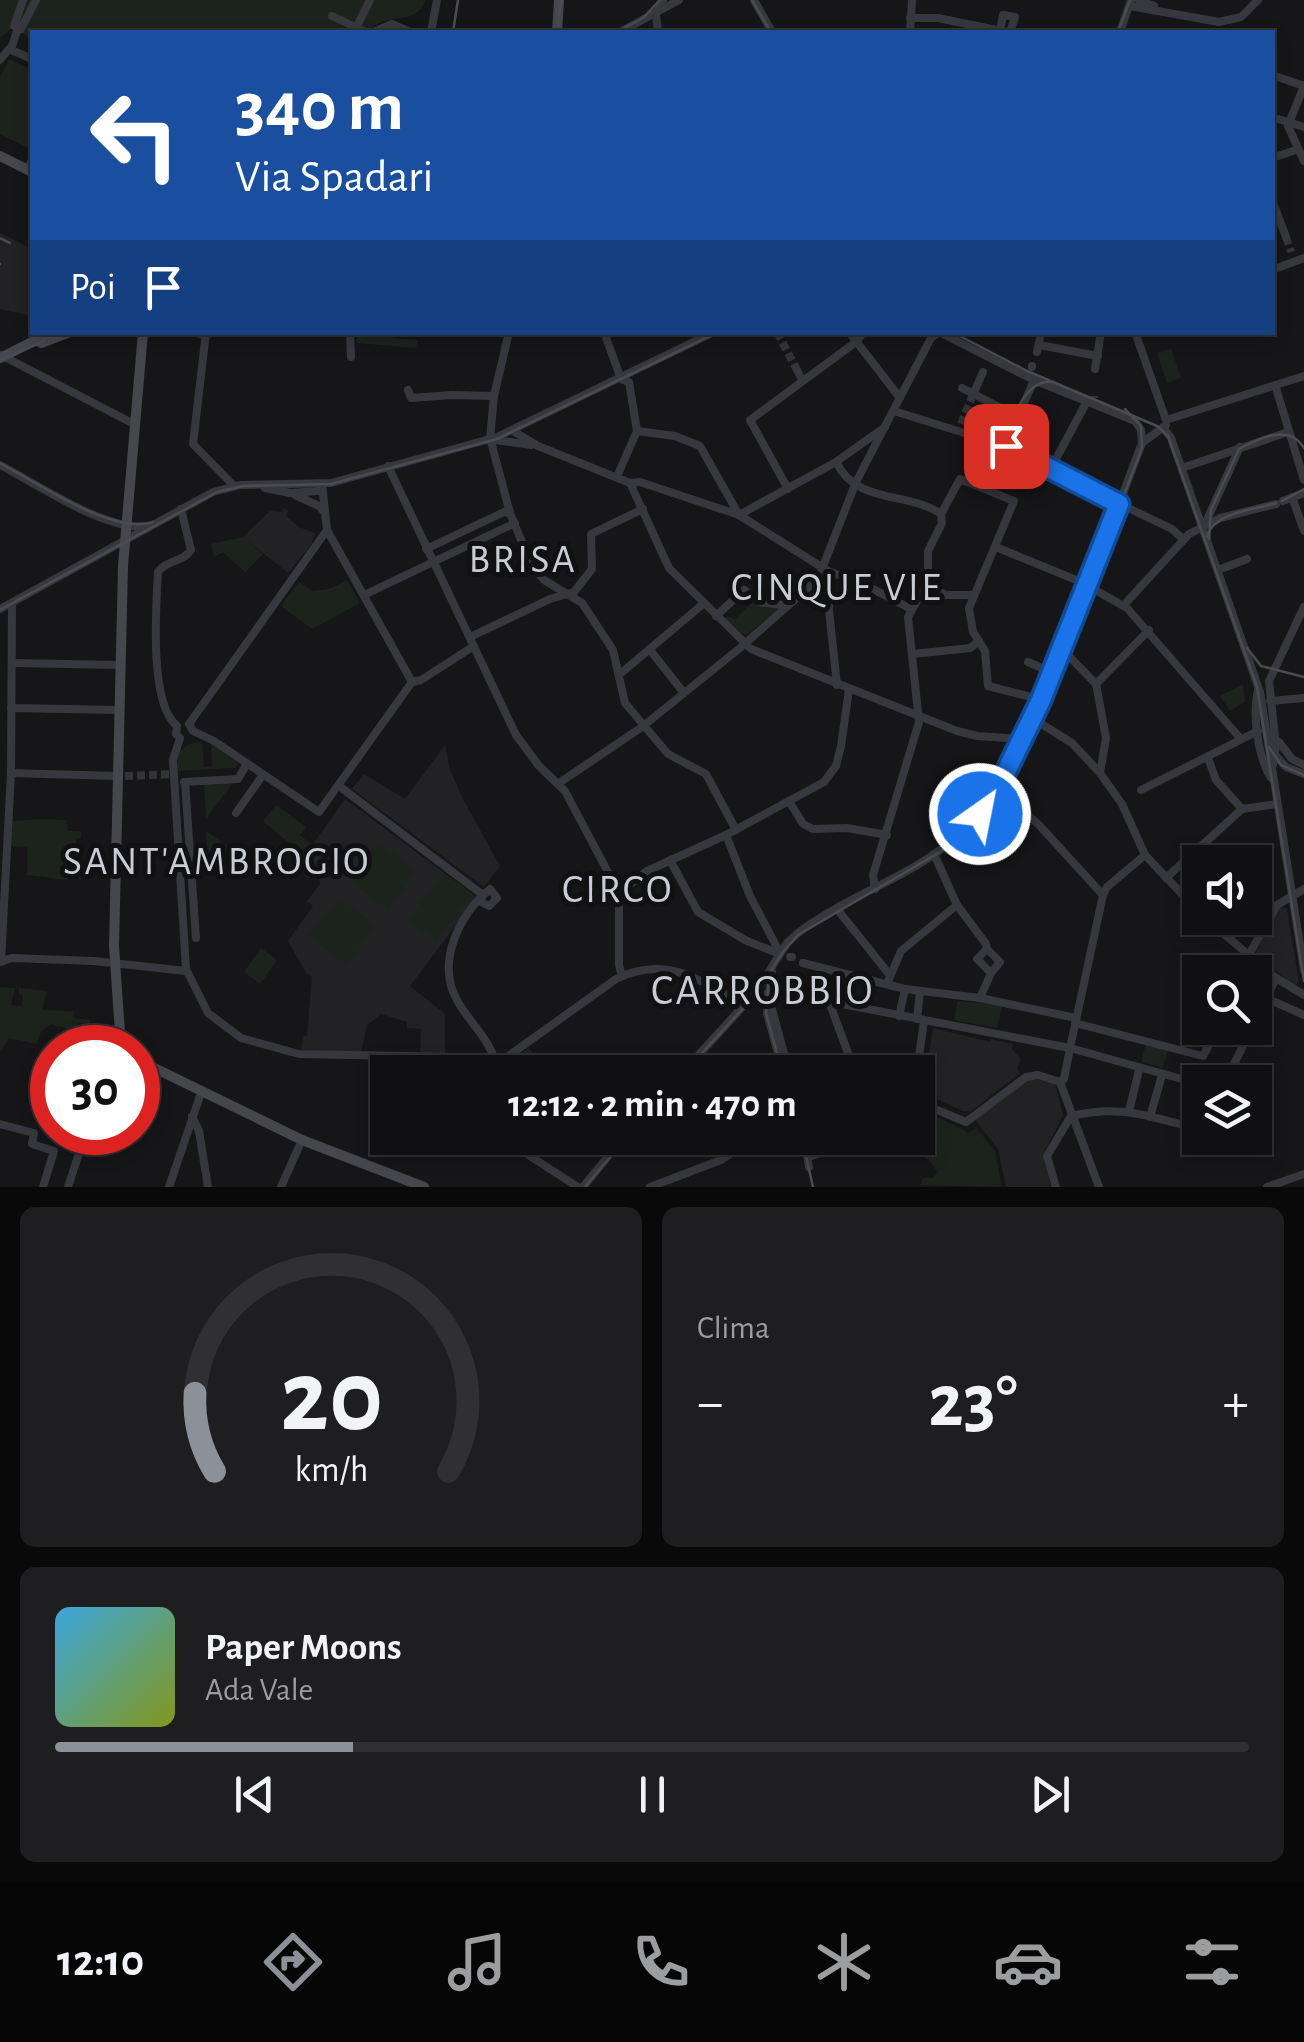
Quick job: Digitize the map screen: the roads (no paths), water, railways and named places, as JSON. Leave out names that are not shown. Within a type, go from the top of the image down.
[{"type":"street","points":[[0,60],[18,28],[26,0]]},
{"type":"street","points":[[18,28],[21,30],[36,0]]},
{"type":"street","points":[[332,16],[355,30],[370,0]]},
{"type":"street","points":[[431,30],[437,0]]},
{"type":"street","points":[[557,30],[560,0]]},
{"type":"street","points":[[658,30],[656,14],[662,0]]},
{"type":"street","points":[[624,30],[679,0]]},
{"type":"street","points":[[754,0],[771,30]]},
{"type":"street","points":[[910,30],[912,0]]},
{"type":"street","points":[[1139,0],[1168,11]]},
{"type":"street","points":[[1121,30],[1130,3],[1227,22],[1247,14],[1258,0]]},
{"type":"street","points":[[910,18],[944,19],[996,30]]},
{"type":"street","points":[[378,30],[392,24],[406,30]]},
{"type":"street","points":[[8,47],[30,58]]},
{"type":"street","points":[[1275,76],[1304,86],[1288,126],[1304,160]]},
{"type":"street","points":[[1275,118],[1304,127]]},
{"type":"street","points":[[1275,157],[1293,151]]},
{"type":"street","points":[[0,156],[30,167]]},
{"type":"street","points":[[1275,208],[1286,237]]},
{"type":"street","points":[[1275,269],[1299,260],[1291,252]]},
{"type":"street","points":[[30,345],[47,335]]},
{"type":"street","points":[[1,356],[61,335]]},
{"type":"street","points":[[120,1025],[114,946],[120,664],[125,539],[142,335]]},
{"type":"street","points":[[206,335],[193,444],[234,486]]},
{"type":"street","points":[[350,335],[350,356]]},
{"type":"street","points":[[508,335],[494,396],[491,439],[510,512],[531,564],[540,576],[582,602],[608,642],[625,703],[668,754],[710,779],[736,830]]},
{"type":"street","points":[[605,335],[621,379],[629,382],[637,431],[618,472]]},
{"type":"street","points":[[0,609],[213,492],[252,484],[322,484],[491,439],[708,335]]},
{"type":"street","points":[[851,335],[900,398]]},
{"type":"street","points":[[788,489],[750,424],[752,418],[862,335]]},
{"type":"street","points":[[559,783],[684,693],[818,579],[856,482],[935,335]]},
{"type":"street","points":[[698,1055],[744,1004],[798,932],[934,854],[971,824],[998,788],[1032,718],[1122,506],[1142,444],[1141,430],[1135,421],[986,364],[945,335]]},
{"type":"street","points":[[1040,335],[1038,349],[1098,356]]},
{"type":"street","points":[[1095,369],[1101,335]]},
{"type":"street","points":[[1136,335],[1252,664],[1275,756],[1272,772]]},
{"type":"street","points":[[1,356],[134,424]]},
{"type":"street","points":[[973,394],[986,364]]},
{"type":"street","points":[[1142,444],[1165,424],[1304,376]]},
{"type":"street","points":[[987,489],[1006,446],[1014,415],[1034,380]]},
{"type":"street","points":[[1275,385],[1304,480]]},
{"type":"street","points":[[962,388],[1001,408]]},
{"type":"street","points":[[408,390],[411,398],[451,394],[494,396]]},
{"type":"street","points":[[1036,462],[1054,462],[1086,403]]},
{"type":"street","points":[[894,411],[960,427],[1006,446],[1172,529],[1183,540]]},
{"type":"street","points":[[739,515],[836,462],[886,426]]},
{"type":"street","points":[[512,431],[538,446],[630,484],[640,482],[739,515],[824,568],[911,609]]},
{"type":"street","points":[[637,431],[684,438],[704,450],[739,515]]},
{"type":"street","points":[[1182,468],[1288,432]]},
{"type":"street","points":[[491,439],[538,446]]},
{"type":"street","points":[[1203,527],[1240,447]]},
{"type":"street","points":[[836,462],[864,492],[941,514]]},
{"type":"street","points":[[0,464],[104,519],[127,525],[154,523]]},
{"type":"street","points":[[388,466],[516,735],[539,766],[559,783],[619,893],[622,976]]},
{"type":"street","points":[[875,888],[873,875],[892,820],[919,715],[908,617],[926,585],[928,551],[942,523],[941,514],[960,479],[1014,501],[969,611],[973,632],[985,652],[988,686],[1035,698]]},
{"type":"street","points":[[252,484],[310,500],[325,513]]},
{"type":"street","points":[[290,493],[318,491],[322,484]]},
{"type":"street","points":[[322,484],[326,530],[412,682]]},
{"type":"street","points":[[630,484],[669,568],[744,644],[782,663],[976,736],[1022,739]]},
{"type":"street","points":[[1123,606],[1183,540],[1203,527],[1304,493]]},
{"type":"street","points":[[1284,501],[1304,531]]},
{"type":"street","points":[[182,508],[191,550],[187,556],[161,568],[157,610],[159,680],[168,719],[214,741],[314,812],[324,807],[412,682],[421,680],[472,641],[550,598],[568,594],[590,572],[591,534],[643,510]]},
{"type":"street","points":[[426,549],[510,512]]},
{"type":"street","points":[[364,596],[515,523]]},
{"type":"street","points":[[177,726],[180,738],[188,739],[191,728],[326,530]]},
{"type":"street","points":[[51,582],[57,584],[112,554],[125,539]]},
{"type":"street","points":[[996,548],[1123,606],[1150,630],[1240,738]]},
{"type":"street","points":[[1218,570],[1247,559]]},
{"type":"street","points":[[824,568],[830,577],[829,610],[838,685]]},
{"type":"street","points":[[926,585],[946,595],[973,595]]},
{"type":"street","points":[[716,616],[744,590],[760,602],[784,606]]},
{"type":"street","points":[[12,604],[11,774],[4,816],[0,962],[12,958],[186,971]]},
{"type":"street","points":[[620,674],[703,604]]},
{"type":"street","points":[[1304,607],[1269,681],[1272,772],[1304,970]]},
{"type":"street","points":[[1096,684],[1150,630]]},
{"type":"street","points":[[913,654],[970,648],[979,641]]},
{"type":"street","points":[[650,650],[684,693]]},
{"type":"street","points":[[1062,650],[1096,684],[1106,738],[1100,773]]},
{"type":"street","points":[[1028,662],[1053,673]]},
{"type":"street","points":[[13,663],[120,664]]},
{"type":"street","points":[[1252,664],[1273,672]]},
{"type":"street","points":[[1273,672],[1259,687],[1255,711],[1264,764],[1274,782]]},
{"type":"street","points":[[619,893],[647,871],[736,830],[824,782],[836,766],[849,689]]},
{"type":"street","points":[[1270,701],[1304,698]]},
{"type":"street","points":[[12,708],[119,710]]},
{"type":"street","points":[[1032,718],[1072,743],[1100,773],[1119,799],[1145,854],[1182,894]]},
{"type":"street","points":[[1141,790],[1258,732]]},
{"type":"street","points":[[1271,737],[1304,765]]},
{"type":"street","points":[[180,738],[173,754],[186,971],[208,1012],[252,1042],[318,1056],[370,1056]]},
{"type":"street","points":[[1275,756],[1304,774]]},
{"type":"street","points":[[1208,758],[1216,780],[1242,809]]},
{"type":"street","points":[[175,783],[238,779],[245,768]]},
{"type":"street","points":[[11,774],[118,776]]},
{"type":"street","points":[[236,813],[260,779]]},
{"type":"street","points":[[186,782],[196,938]]},
{"type":"street","points":[[339,786],[481,898],[454,937],[450,973],[456,998],[493,1055]]},
{"type":"street","points":[[998,788],[1039,825],[1103,895]]},
{"type":"street","points":[[789,801],[804,824],[813,829],[847,828],[887,835]]},
{"type":"street","points":[[1166,878],[1242,809],[1277,804]]},
{"type":"street","points":[[726,835],[750,896],[780,954]]},
{"type":"street","points":[[934,854],[957,905],[1000,962],[991,972],[980,998]]},
{"type":"street","points":[[1060,1082],[1064,1079],[1103,895],[1145,854]]},
{"type":"street","points":[[670,860],[698,912],[747,941],[780,954]]},
{"type":"street","points":[[1250,954],[1277,905],[1304,889]]},
{"type":"street","points":[[888,979],[901,951],[957,905]]},
{"type":"street","points":[[836,909],[888,979]]},
{"type":"street","points":[[1227,935],[1276,978],[1304,995]]},
{"type":"street","points":[[987,949],[977,959],[991,972]]},
{"type":"street","points":[[803,963],[888,979],[920,992],[980,998],[1076,1020],[1203,1056],[1209,1045]]},
{"type":"street","points":[[773,968],[767,994],[782,1055]]},
{"type":"street","points":[[510,1055],[622,976],[652,969],[678,970],[744,1004]]},
{"type":"street","points":[[1272,986],[1276,978]]},
{"type":"street","points":[[900,1016],[905,988]]},
{"type":"street","points":[[744,1004],[780,992],[1070,1048],[1182,1080]]},
{"type":"street","points":[[918,1055],[920,992]]},
{"type":"street","points":[[1272,1001],[1304,1015]]},
{"type":"street","points":[[833,1002],[849,1055]]},
{"type":"street","points":[[1129,1111],[1139,1070]]},
{"type":"street","points":[[160,1072],[302,1140],[424,1187]]},
{"type":"street","points":[[935,1109],[966,1122],[1026,1077],[1038,1074],[1060,1082]]},
{"type":"street","points":[[1150,1117],[1162,1075]]},
{"type":"street","points":[[1060,1082],[1099,1187]]},
{"type":"street","points":[[169,1187],[201,1093]]},
{"type":"street","points":[[1056,1187],[1047,1156],[1071,1116],[1108,1109],[1182,1123]]},
{"type":"street","points":[[192,1116],[199,1131],[208,1187]]},
{"type":"street","points":[[0,1124],[34,1133],[32,1144],[54,1151],[43,1187]]},
{"type":"street","points":[[1060,1134],[1077,1132]]},
{"type":"street","points":[[281,1187],[302,1140]]},
{"type":"street","points":[[68,1187],[78,1155]]},
{"type":"street","points":[[530,1155],[580,1187],[609,1155]]},
{"type":"street","points":[[650,1187],[730,1155]]},
{"type":"street","points":[[807,1155],[808,1162],[827,1155]]},
{"type":"street","points":[[1267,1187],[1304,1174]]},
{"type":"tunnel","points":[[1286,237],[1291,252]]},
{"type":"tunnel","points":[[779,335],[798,372]]},
{"type":"tunnel","points":[[961,424],[972,397]]},
{"type":"tunnel","points":[[125,776],[174,774]]},
{"type":"tram line","points":[[453,30],[458,0]]},
{"type":"tram line","points":[[557,30],[561,0]]},
{"type":"tram line","points":[[621,30],[643,18],[660,0]]},
{"type":"tram line","points":[[752,0],[770,30]]},
{"type":"tram line","points":[[1119,30],[1130,0]]},
{"type":"tram line","points":[[0,360],[42,342],[49,335]]},
{"type":"tram line","points":[[0,610],[217,492],[243,486],[331,484],[497,439],[712,335]]},
{"type":"tram line","points":[[958,335],[1027,371],[1157,426],[1168,436],[1257,687],[1304,981]]},
{"type":"tram line","points":[[1053,382],[1035,387],[1021,403],[1013,424],[1013,444],[1084,488],[1108,498],[1115,507],[1115,517]]},
{"type":"tram line","points":[[700,1055],[757,993],[798,935],[940,852],[968,828],[994,797],[1055,673],[1142,448],[1141,426],[1125,409]]},
{"type":"tram line","points":[[1209,539],[1211,510],[1239,449],[1282,434],[1298,440],[1304,448]]},
{"type":"tram line","points":[[0,463],[97,514],[137,524],[153,522]]},
{"type":"tram line","points":[[1282,501],[1304,489]]},
{"type":"tram line","points":[[1207,536],[1226,517],[1276,503]]},
{"type":"tram line","points":[[1247,648],[1261,666],[1304,677]]},
{"type":"tram line","points":[[1269,747],[1281,765],[1304,775]]},
{"type":"tram line","points":[[769,980],[766,1013],[777,1055]]},
{"type":"tram line","points":[[585,1187],[612,1155]]},
{"type":"tram line","points":[[806,1155],[813,1187]]},
{"type":"railway","points":[[0,238],[12,244]]},
{"type":"district","name":"BRISA","points":[[523,558]]},
{"type":"district","name":"CINQUE VIE","points":[[837,586]]},
{"type":"district","name":"SANT'AMBROGIO","points":[[217,860]]},
{"type":"district","name":"CIRCO","points":[[618,888]]},
{"type":"district","name":"CARROBBIO","points":[[763,989]]}]
